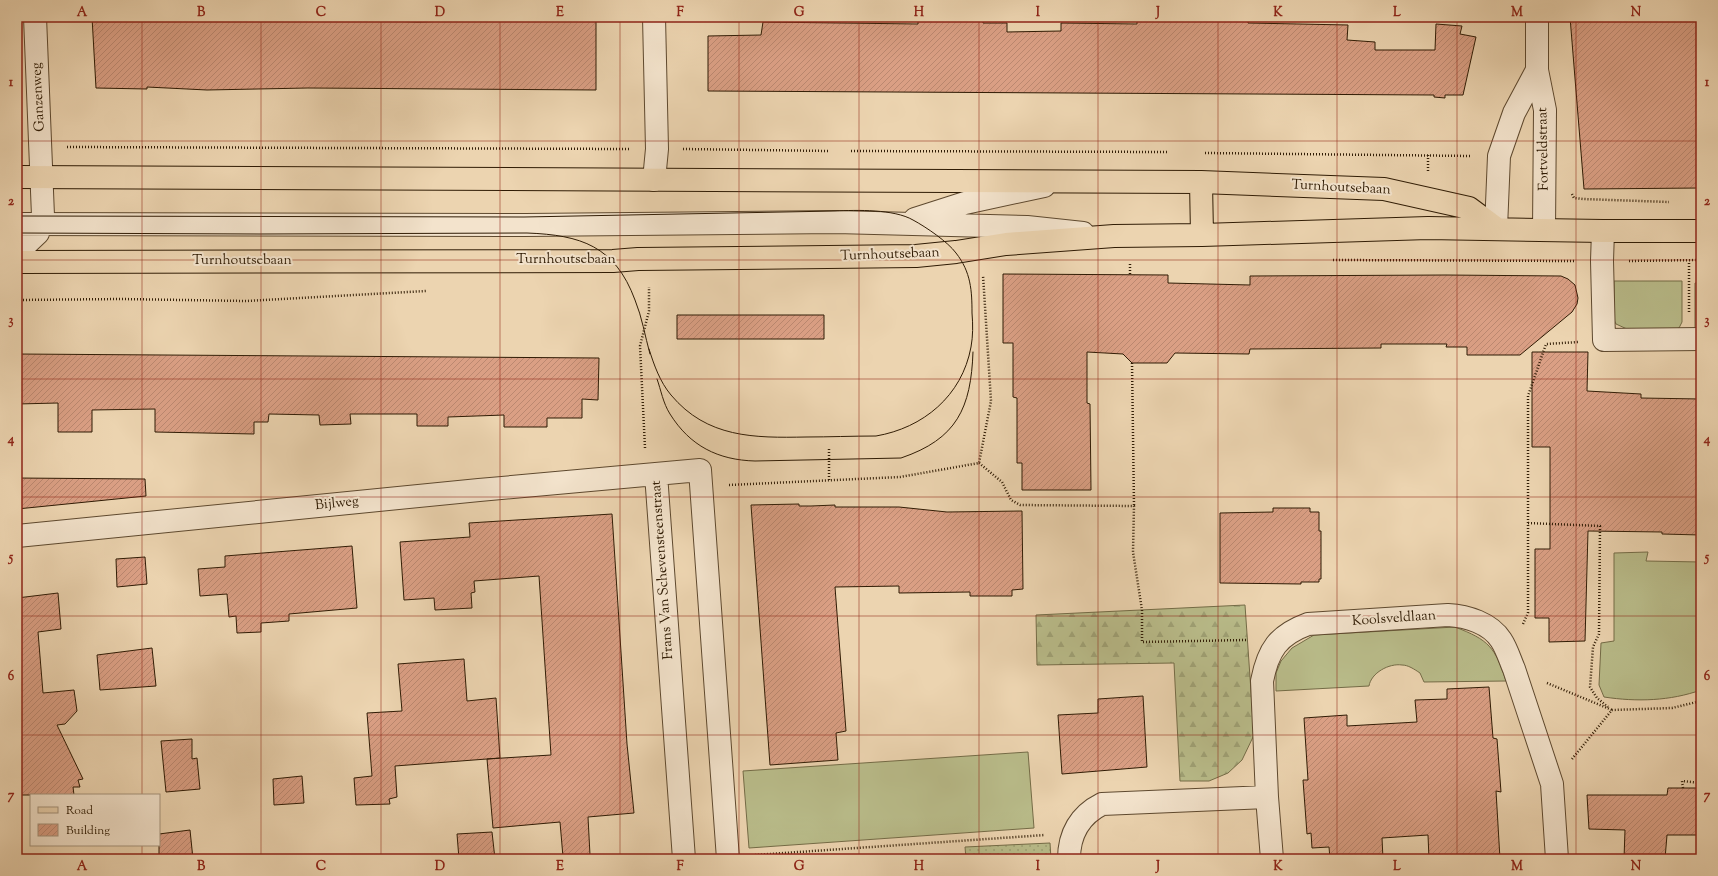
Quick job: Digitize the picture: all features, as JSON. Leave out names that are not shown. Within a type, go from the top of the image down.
[{"type":"main road","name":"Turnhoutsebaan","points":[[17,177],[1201,182],[1384,189],[1470,208],[1496,228]]},
{"type":"main road","points":[[1201,182],[1202,235]]},
{"type":"main road","name":"Turnhoutsebaan","points":[[17,262],[613,261],[638,259],[916,256],[956,252],[1006,244],[1114,236],[1202,235],[1416,228],[1701,231]]},
{"type":"street","name":"Ganzenweg","points":[[35,17],[42,177]]},
{"type":"street","points":[[654,17],[657,149],[654,180]]},
{"type":"street","name":"Fortveldstraat","points":[[1537,17],[1537,70],[1545,110],[1544,229]]},
{"type":"street","name":"Fortveldstraat","points":[[1496,228],[1499,156],[1514,113],[1537,70]]},
{"type":"street","points":[[17,253],[38,233],[41,224],[43,216],[42,177]]},
{"type":"street","name":"Turnhoutsebaan","points":[[900,224],[966,203],[1064,182]]},
{"type":"street","name":"Turnhoutsebaan","points":[[17,224],[463,226],[836,222],[1027,227],[1114,236]]},
{"type":"street","points":[[1603,231],[1602,261],[1604,340],[1695,339]]},
{"type":"street","name":"Frans Van Schevensteenstraat","points":[[684,859],[656,474],[700,470],[700,487],[728,858]]},
{"type":"street","name":"Bijlweg","points":[[17,536],[656,474]]},
{"type":"street","name":"Koolsveldlaan","points":[[1272,859],[1267,797],[1262,681],[1268,660],[1280,640],[1292,630],[1308,624],[1448,615],[1463,616],[1476,621],[1501,639],[1514,669],[1552,784],[1557,859]]},
{"type":"street","points":[[1068,859],[1069,846],[1080,821],[1090,810],[1102,804],[1267,797]]},
{"type":"path","points":[[41,147],[830,151]]},
{"type":"path","points":[[846,151],[1176,152]]},
{"type":"path","points":[[1199,153],[1428,155]]},
{"type":"path","points":[[1583,199],[1672,202]]},
{"type":"path","points":[[638,259],[639,275],[649,286],[650,311],[640,346],[646,454],[656,474]]},
{"type":"path","points":[[1130,259],[1130,274]]},
{"type":"path","points":[[1689,260],[1695,339]]},
{"type":"path","points":[[1430,261],[1471,261]]},
{"type":"path","points":[[979,464],[991,401],[983,271]]},
{"type":"path","points":[[1522,626],[1528,613],[1528,396],[1546,344],[1604,340]]},
{"type":"path","points":[[1132,363],[1134,506],[1133,552],[1142,610],[1142,642],[1280,640]]},
{"type":"path","points":[[830,449],[830,480]]},
{"type":"path","points":[[700,487],[900,477],[979,464],[1002,482],[1011,500],[1020,505],[1134,506]]},
{"type":"path","points":[[1528,523],[1600,526],[1599,634],[1593,647],[1590,687],[1597,698],[1612,710]]},
{"type":"path","points":[[1514,669],[1612,710],[1672,708],[1701,701]]},
{"type":"path","points":[[1552,784],[1612,710]]},
{"type":"path","points":[[1683,788],[1682,780],[1701,782]]},
{"type":"path","points":[[728,858],[1074,833]]},
{"type":"green space","points":[[1614,281],[1682,281],[1682,322],[1679,328],[1672,331],[1627,329],[1616,324],[1614,320]]},
{"type":"green space","points":[[1695,283],[1701,283],[1701,329],[1695,329]]},
{"type":"green space","points":[[1648,552],[1646,561],[1701,562],[1701,690],[1689,694],[1653,700],[1629,700],[1604,697],[1599,685],[1601,643],[1614,641],[1614,553]]},
{"type":"green space","points":[[1245,605],[1254,735],[1242,760],[1228,773],[1209,781],[1180,781],[1174,663],[1037,665],[1036,615]]},
{"type":"green space","points":[[1455,627],[1476,636],[1489,646],[1498,660],[1506,681],[1424,682],[1420,673],[1416,670],[1406,666],[1397,665],[1386,667],[1377,673],[1370,681],[1369,686],[1276,691],[1276,673],[1281,661],[1292,648],[1314,635]]},
{"type":"green space","points":[[1028,752],[1034,828],[749,848],[743,771]]},
{"type":"green space","points":[[1050,843],[1051,859],[966,859],[965,847]]},
{"type":"building","points":[[92,17],[360,17],[360,20],[418,22],[451,21],[451,17],[596,17],[596,90],[308,88],[207,90],[147,87],[147,89],[96,88]]},
{"type":"building","points":[[918,17],[983,17],[983,23],[1007,23],[1007,32],[1061,31],[1061,23],[1137,24],[1137,17],[1201,19],[1201,17],[1248,17],[1248,23],[1348,25],[1347,40],[1375,42],[1375,50],[1435,50],[1436,24],[1462,26],[1460,34],[1476,37],[1463,95],[1445,95],[1445,98],[1434,97],[1434,95],[708,91],[708,36],[761,35],[763,22],[918,24]]},
{"type":"building","points":[[1570,17],[1701,17],[1701,188],[1584,189]]},
{"type":"building","points":[[1003,274],[1168,275],[1168,283],[1250,285],[1250,276],[1561,276],[1568,279],[1575,285],[1578,298],[1577,304],[1572,312],[1520,355],[1467,355],[1467,347],[1446,347],[1447,344],[1381,344],[1381,348],[1250,349],[1249,354],[1175,353],[1167,363],[1132,363],[1123,354],[1087,352],[1087,403],[1090,404],[1091,490],[1022,490],[1022,463],[1017,463],[1017,398],[1013,397],[1013,343],[1003,343]]},
{"type":"building","points":[[677,315],[824,315],[824,339],[677,339]]},
{"type":"building","points":[[1532,352],[1588,352],[1587,391],[1641,394],[1641,398],[1701,399],[1701,535],[1662,534],[1662,532],[1588,531],[1585,641],[1549,642],[1549,618],[1535,618],[1535,549],[1550,549],[1550,447],[1532,447]]},
{"type":"building","points":[[17,354],[599,358],[598,400],[582,399],[582,418],[547,418],[547,427],[504,427],[504,415],[448,417],[448,426],[417,426],[417,414],[350,414],[351,424],[320,425],[319,415],[269,414],[268,422],[254,422],[254,434],[155,432],[155,409],[92,410],[92,432],[58,432],[58,403],[17,404]]},
{"type":"building","points":[[17,478],[145,479],[146,496],[17,509]]},
{"type":"building","points":[[799,504],[799,506],[835,505],[835,507],[899,507],[947,512],[1022,511],[1023,589],[1012,590],[1012,596],[970,596],[970,592],[899,593],[899,586],[835,587],[846,731],[836,733],[838,760],[770,765],[751,505]]},
{"type":"building","points":[[1273,508],[1310,508],[1310,512],[1319,512],[1319,531],[1321,531],[1321,579],[1319,579],[1319,582],[1301,582],[1301,584],[1220,583],[1220,513],[1273,512]]},
{"type":"building","points":[[612,514],[627,744],[634,813],[588,817],[590,855],[563,857],[560,822],[493,828],[487,759],[551,755],[539,576],[474,581],[475,592],[471,593],[472,608],[435,610],[434,598],[404,600],[400,542],[470,537],[469,523]]},
{"type":"building","points":[[352,546],[357,608],[289,614],[289,621],[261,623],[261,632],[237,633],[236,616],[229,617],[227,594],[200,596],[198,569],[225,567],[225,556]]},
{"type":"building","points":[[145,557],[147,584],[117,587],[116,559]]},
{"type":"building","points":[[58,593],[61,629],[38,632],[43,693],[74,690],[77,711],[65,724],[57,725],[83,779],[78,780],[80,787],[73,787],[74,794],[17,795],[17,598]]},
{"type":"building","points":[[152,648],[156,686],[100,690],[97,655]]},
{"type":"building","points":[[464,659],[467,701],[496,698],[500,758],[395,766],[397,797],[389,799],[390,804],[356,805],[354,778],[372,776],[367,713],[402,711],[398,664]]},
{"type":"building","points":[[1489,687],[1493,738],[1497,739],[1501,792],[1496,791],[1500,859],[1429,859],[1428,835],[1382,838],[1383,859],[1330,859],[1329,847],[1312,848],[1311,833],[1307,834],[1303,780],[1308,780],[1304,718],[1347,715],[1347,726],[1417,722],[1415,700],[1447,699],[1447,689]]},
{"type":"building","points":[[1143,696],[1147,767],[1062,774],[1058,715],[1098,713],[1098,699]]},
{"type":"building","points":[[192,739],[192,759],[197,758],[200,789],[166,792],[161,741]]},
{"type":"building","points":[[302,776],[304,803],[274,805],[273,779]]},
{"type":"building","points":[[1668,788],[1701,788],[1701,835],[1667,835],[1665,859],[1624,859],[1625,830],[1589,829],[1587,795],[1667,795]]},
{"type":"building","points":[[190,830],[193,859],[159,859],[160,834]]},
{"type":"building","points":[[492,832],[495,859],[459,859],[457,834]]},
{"type":"tram line","points":[[17,216],[524,217],[854,210],[875,211],[905,216],[936,235],[948,244],[956,253],[965,267],[970,282],[972,297],[972,339],[966,365],[959,380],[949,395],[938,407],[924,417],[909,426],[876,436],[768,437],[732,432],[716,427],[700,420],[685,409],[671,395],[655,367],[649,349]]},
{"type":"tram line","points":[[17,233],[527,233],[564,237],[580,241],[594,247],[617,267],[627,282],[637,306],[650,354]]},
{"type":"tram line","points":[[657,379],[670,414],[687,435],[706,449],[729,458],[755,461],[901,458],[936,441],[948,431],[957,419],[969,390],[973,352]]}]
